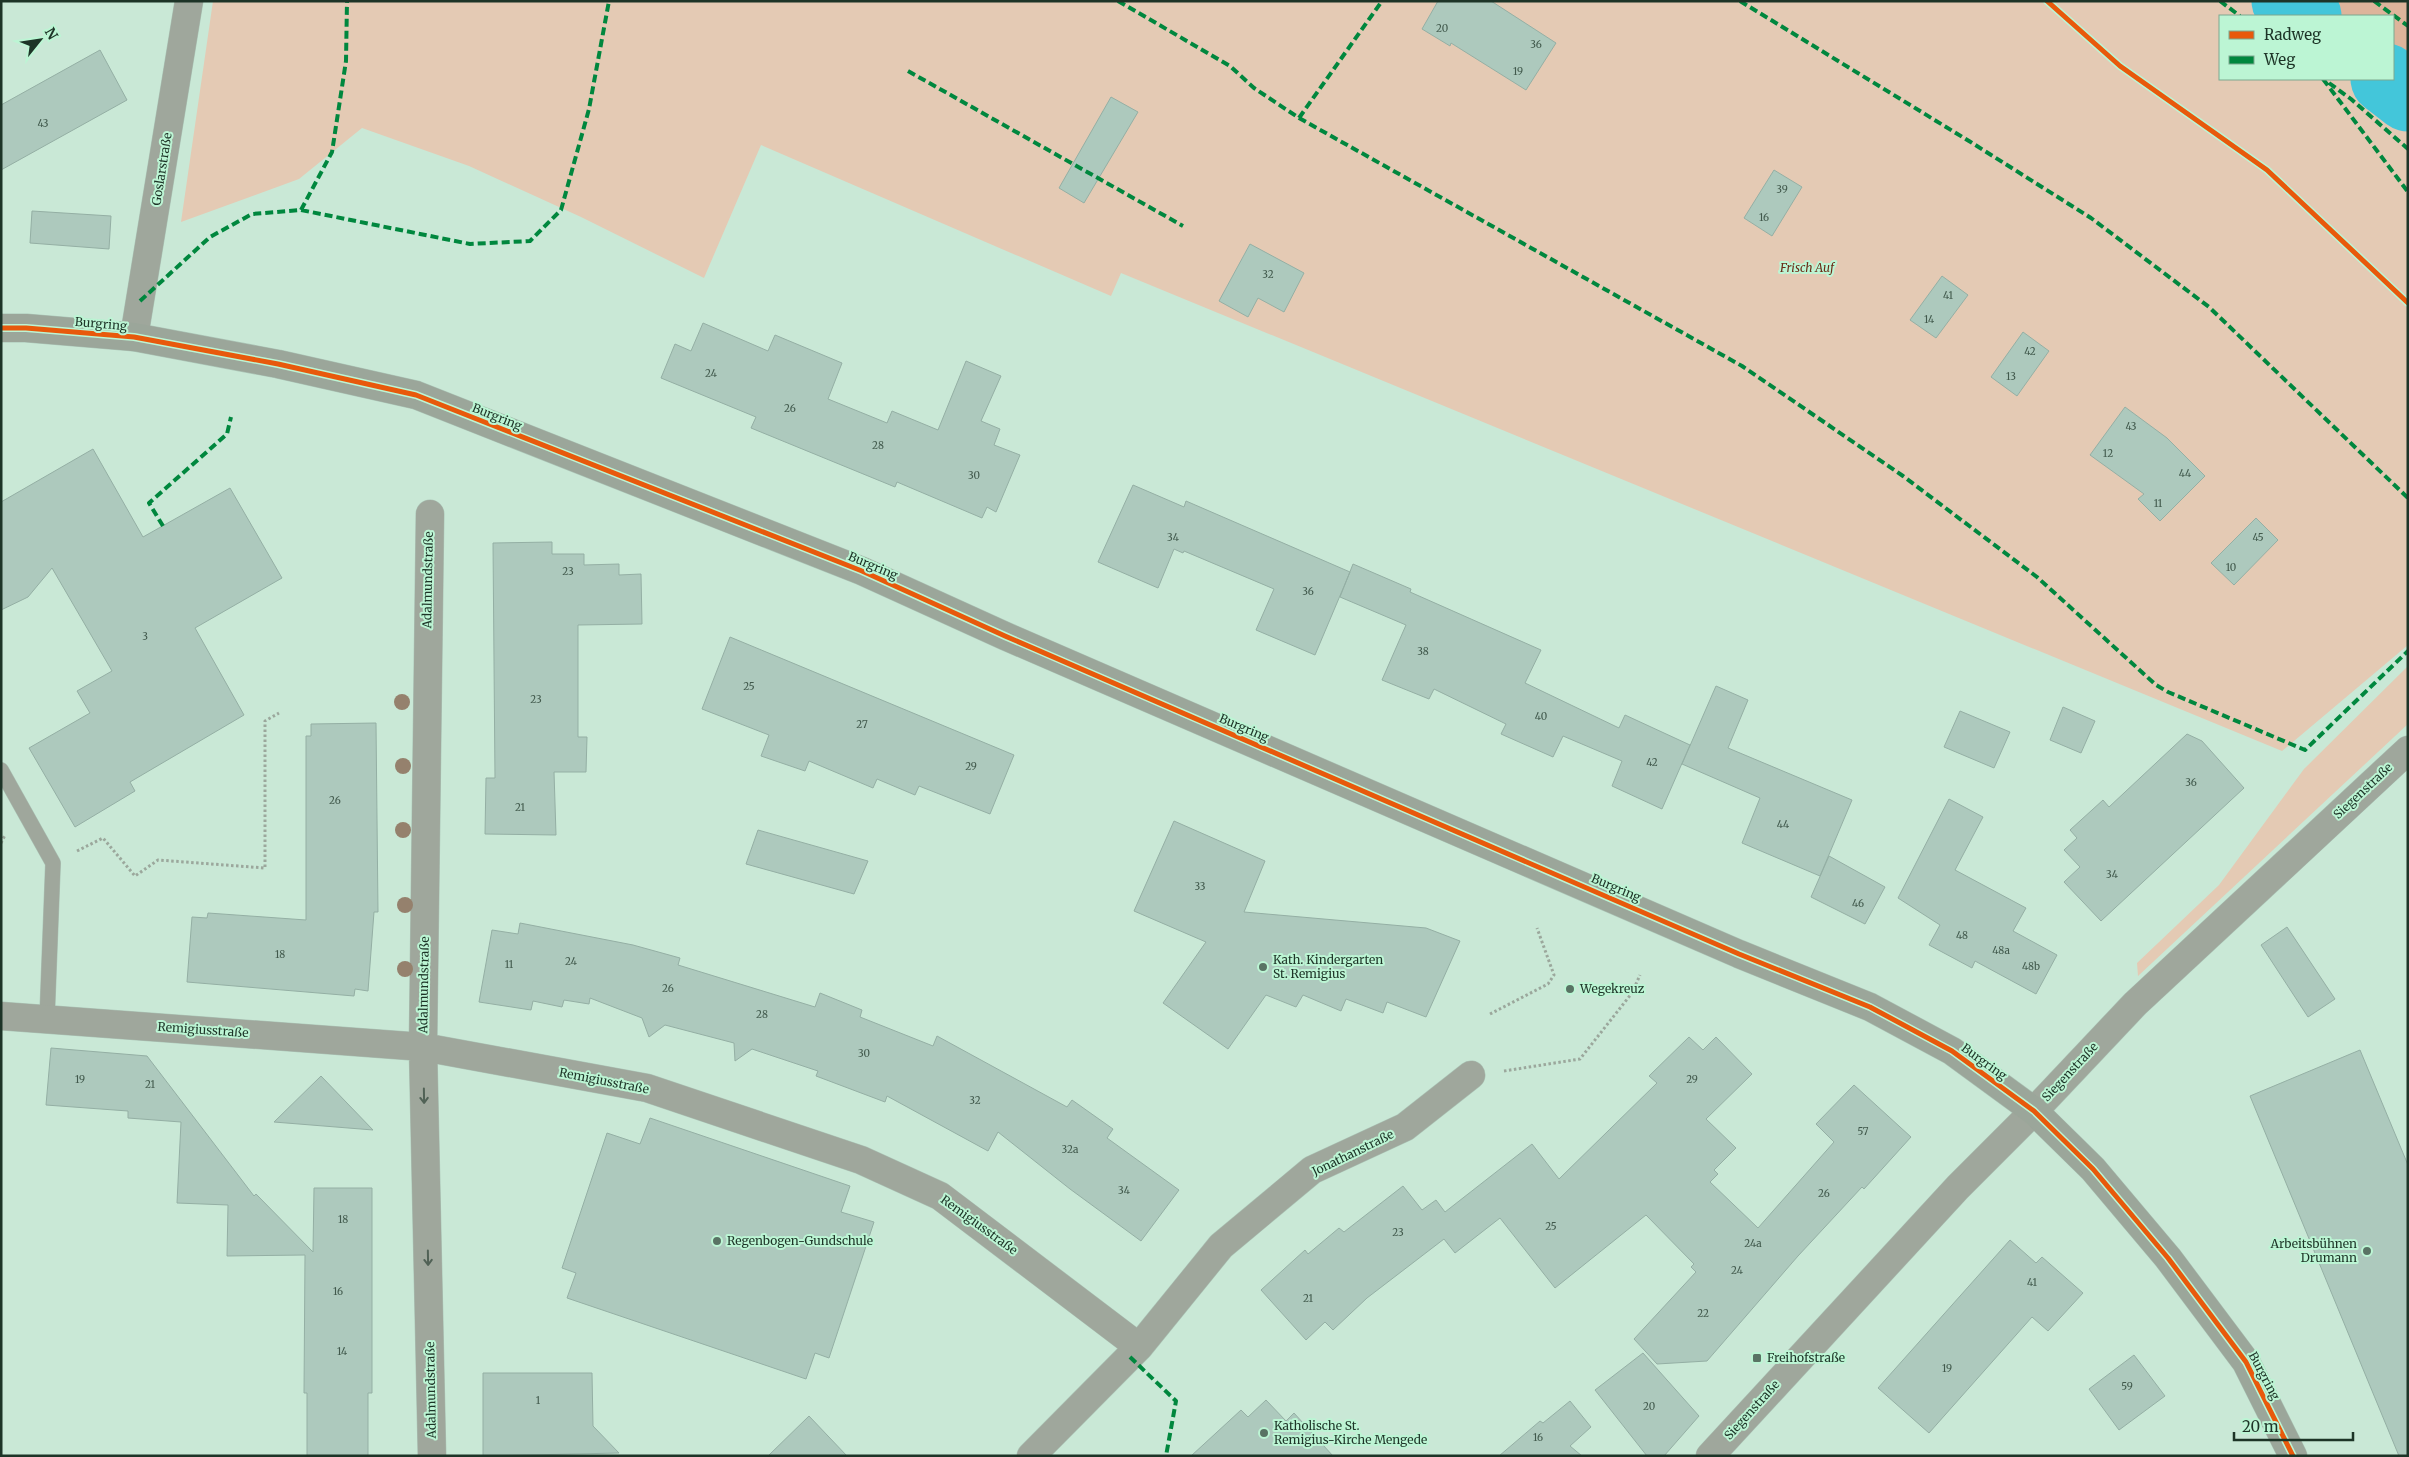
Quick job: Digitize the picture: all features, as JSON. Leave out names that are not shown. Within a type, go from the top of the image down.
[{"type":"main road","name":"Burgring","points":[[1,328],[26,328],[134,337],[278,364],[416,395],[862,570],[1005,636],[1740,954],[1870,1007],[1952,1051],[2034,1111],[2094,1169],[2168,1258],[2246,1362],[2293,1456]]},
{"type":"street","name":"Goslarstraße","points":[[134,337],[189,1]]},
{"type":"street","name":"Adalmundstraße","points":[[430,514],[423,1047],[432,1456]]},
{"type":"street","name":"Siegenstraße","points":[[1710,1456],[1953,1192],[2034,1111],[2135,1004],[2408,750]]},
{"type":"street","name":"Remigiusstraße","points":[[1,1016],[423,1047],[647,1088],[862,1160],[940,1196],[1140,1347]]},
{"type":"street","name":"Jonathanstraße","points":[[1031,1456],[1140,1347],[1221,1246],[1312,1170],[1405,1127],[1471,1076]]},
{"type":"lane","points":[[1,770],[53,863],[47,1019]]},
{"type":"path","points":[[53,863],[103,838],[134,876],[158,860],[265,868],[265,721],[279,713]]},
{"type":"path","points":[[1490,1014],[1548,984],[1554,975],[1536,928]]},
{"type":"path","points":[[1471,1076],[1580,1060],[1632,993],[1640,976]]},
{"type":"green space","name":"Frisch Auf","points":[[213,1],[2287,1],[2304,15],[2219,15],[2219,80],[2367,80],[2408,121],[2408,645],[2282,751],[1121,273],[1111,296],[761,145],[704,278],[581,217],[469,166],[362,128],[299,179],[181,222]]},
{"type":"green space","points":[[2408,666],[2408,724],[2138,976],[2137,963],[2219,885],[2304,769]]},
{"type":"shaded area","points":[[2287,1],[2408,1],[2408,96],[2387,80],[2394,80],[2394,15],[2305,15]]},
{"type":"building","points":[[1438,1],[1491,1],[1556,43],[1526,90],[1451,43],[1450,46],[1422,29]]},
{"type":"building","points":[[100,50],[127,100],[1,170],[1,105]]},
{"type":"building","points":[[1111,97],[1138,112],[1084,203],[1059,188]]},
{"type":"building","points":[[1774,170],[1802,187],[1772,236],[1744,218]]},
{"type":"building","points":[[32,211],[111,216],[109,249],[30,243]]},
{"type":"building","points":[[1250,244],[1304,273],[1284,312],[1258,298],[1248,317],[1219,301]]},
{"type":"building","points":[[1942,276],[1968,295],[1936,338],[1910,320]]},
{"type":"building","points":[[703,323],[768,351],[775,335],[842,363],[828,399],[887,423],[892,411],[938,430],[966,361],[1001,376],[981,421],[1000,429],[994,445],[1020,455],[996,512],[987,507],[982,518],[897,482],[895,487],[751,428],[756,417],[661,378],[675,344],[691,351]]},
{"type":"building","points":[[2023,332],[2049,351],[2017,396],[1991,377]]},
{"type":"building","points":[[2125,407],[2167,438],[2205,476],[2160,521],[2138,499],[2144,494],[2090,455]]},
{"type":"building","points":[[93,449],[143,537],[230,488],[282,578],[195,628],[244,715],[130,782],[135,791],[75,827],[29,748],[90,713],[77,691],[112,671],[52,568],[28,597],[1,610],[1,502]]},
{"type":"building","points":[[1133,485],[1184,507],[1186,501],[1350,572],[1315,655],[1256,630],[1274,589],[1184,551],[1183,553],[1174,549],[1158,588],[1098,562]]},
{"type":"building","points":[[2256,518],[2278,540],[2234,585],[2211,563]]},
{"type":"building","points":[[552,542],[552,554],[584,554],[584,565],[619,564],[619,575],[641,574],[642,624],[578,625],[578,737],[587,737],[586,772],[554,772],[556,835],[485,834],[486,778],[495,778],[493,543]]},
{"type":"building","points":[[1353,564],[1411,589],[1410,592],[1541,650],[1525,683],[1619,728],[1625,715],[1690,745],[1662,809],[1612,786],[1622,761],[1563,736],[1553,757],[1501,734],[1506,724],[1434,689],[1429,699],[1382,680],[1406,625],[1340,597]]},
{"type":"building","points":[[730,637],[1014,755],[990,814],[919,786],[915,795],[877,779],[873,788],[809,761],[805,771],[761,756],[769,735],[702,709]]},
{"type":"building","points":[[1716,686],[1748,700],[1728,748],[1852,800],[1820,876],[1742,843],[1760,798],[1682,764]]},
{"type":"building","points":[[2063,707],[2095,721],[2081,753],[2050,740]]},
{"type":"building","points":[[1960,711],[2010,732],[1994,768],[1944,747]]},
{"type":"building","points":[[376,723],[378,912],[374,912],[368,991],[355,989],[354,996],[187,982],[192,917],[207,918],[208,913],[306,920],[306,736],[311,736],[311,724]]},
{"type":"building","points":[[2187,734],[2202,741],[2244,788],[2101,921],[2064,882],[2080,867],[2064,850],[2077,838],[2070,830],[2103,800],[2109,807]]},
{"type":"building","points":[[1949,799],[1983,817],[1955,870],[2026,908],[2013,931],[2057,955],[2036,994],[1975,961],[1972,968],[1929,945],[1940,925],[1898,898]]},
{"type":"building","points":[[1174,821],[1265,861],[1244,912],[1426,928],[1460,941],[1426,1017],[1387,1002],[1383,1013],[1346,999],[1341,1011],[1303,995],[1296,1007],[1266,995],[1228,1049],[1163,1003],[1206,942],[1134,911]]},
{"type":"building","points":[[758,830],[868,861],[854,894],[746,864]]},
{"type":"building","points":[[1829,856],[1885,887],[1865,924],[1811,897]]},
{"type":"building","points":[[520,923],[633,945],[680,958],[678,965],[815,1007],[820,993],[862,1010],[860,1017],[933,1046],[937,1036],[1067,1107],[1072,1100],[1113,1129],[1107,1138],[1179,1190],[1141,1241],[1070,1189],[998,1132],[988,1151],[887,1096],[885,1102],[816,1076],[818,1071],[752,1049],[735,1061],[734,1043],[665,1025],[649,1037],[642,1018],[590,998],[589,1004],[564,1000],[562,1007],[533,1001],[531,1010],[479,1002],[492,930],[518,934]]},
{"type":"building","points":[[2287,927],[2335,999],[2308,1017],[2261,945]]},
{"type":"building","points":[[1689,1037],[1703,1050],[1716,1037],[1752,1074],[1706,1119],[1736,1148],[1714,1170],[1718,1174],[1710,1182],[1758,1228],[1834,1142],[1816,1124],[1854,1085],[1911,1137],[1864,1189],[1862,1187],[1798,1256],[1707,1361],[1657,1364],[1634,1339],[1696,1272],[1691,1267],[1694,1264],[1646,1215],[1555,1288],[1500,1218],[1455,1253],[1444,1239],[1367,1298],[1333,1330],[1325,1322],[1306,1340],[1261,1290],[1305,1250],[1308,1254],[1339,1228],[1344,1232],[1403,1186],[1422,1210],[1436,1200],[1445,1212],[1532,1144],[1559,1179],[1657,1083],[1649,1076]]},
{"type":"building","points":[[51,1048],[147,1056],[254,1196],[256,1194],[313,1252],[314,1188],[372,1188],[372,1393],[368,1393],[368,1456],[307,1456],[307,1393],[304,1393],[305,1255],[227,1256],[228,1205],[177,1203],[181,1122],[128,1118],[128,1111],[46,1105]]},
{"type":"building","points":[[2360,1050],[2408,1165],[2408,1456],[2399,1456],[2250,1096]]},
{"type":"building","points":[[321,1076],[373,1130],[274,1122]]},
{"type":"building","points":[[650,1118],[850,1186],[841,1212],[874,1222],[829,1358],[815,1353],[806,1379],[567,1298],[576,1273],[562,1268],[607,1133],[640,1144]]},
{"type":"building","points":[[2010,1240],[2036,1263],[2042,1257],[2083,1293],[2048,1331],[2032,1317],[1929,1433],[1878,1388]]},
{"type":"building","points":[[1643,1353],[1699,1416],[1664,1456],[1647,1456],[1595,1390]]},
{"type":"building","points":[[2134,1355],[2165,1396],[2119,1430],[2089,1389]]},
{"type":"building","points":[[483,1373],[592,1373],[593,1426],[619,1453],[483,1456]]},
{"type":"building","name":"Katholische St. Remigius-Kirche Mengede","points":[[1266,1400],[1286,1421],[1294,1413],[1333,1456],[1191,1456],[1241,1410],[1248,1417]]},
{"type":"building","points":[[1570,1401],[1591,1427],[1570,1446],[1582,1456],[1499,1456],[1540,1421],[1543,1423]]},
{"type":"building","points":[[809,1416],[847,1456],[768,1456]]},
{"type":"waterway","points":[[2287,1],[2305,15]]},
{"type":"waterway","points":[[2387,80],[2408,96]]},
{"type":"marked path","points":[[301,210],[332,152],[346,61],[347,1]]},
{"type":"marked path","points":[[140,301],[210,237],[252,214],[301,210],[470,244],[530,241],[561,210],[589,109],[609,1]]},
{"type":"marked path","points":[[1118,1],[1230,66],[1254,88],[1299,118],[1742,366],[1903,476],[2037,577],[2156,685],[2168,692],[2305,750],[2408,651]]},
{"type":"marked path","points":[[1299,118],[1382,1]]},
{"type":"marked path","points":[[1740,1],[2091,218],[2209,307],[2408,498]]},
{"type":"marked path","points":[[2220,1],[2239,15]]},
{"type":"marked path","points":[[2374,1],[2393,15]]},
{"type":"marked path","points":[[2394,16],[2408,26]]},
{"type":"marked path","points":[[908,71],[1183,226]]},
{"type":"marked path","points":[[2324,80],[2408,192]]},
{"type":"marked path","points":[[2329,83],[2351,99],[2408,149]]},
{"type":"marked path","points":[[163,526],[149,503],[227,434],[231,417]]},
{"type":"marked path","points":[[1130,1357],[1176,1401],[1166,1456]]},
{"type":"cycle path","points":[[2047,1],[2120,66],[2267,170],[2408,303]]},
{"type":"cycle path","points":[[1,328],[26,328],[134,337],[278,364],[416,395],[862,571],[1005,636],[1739,954],[1870,1007],[1952,1051],[2034,1111],[2093,1169],[2168,1258],[2246,1362],[2293,1456]]},
{"type":"place","name":"Kath. Kindergarten St. Remigius","points":[[1263,967]]},
{"type":"place","name":"Wegekreuz","points":[[1570,989]]},
{"type":"place","name":"Regenbogen-Gundschule","points":[[717,1241]]},
{"type":"place","name":"Arbeitsbühnen Drumann","points":[[2367,1251]]},
{"type":"place","name":"Freihofstraße","points":[[1757,1358]]},
{"type":"place","name":"Katholische St. Remigius-Kirche Mengede","points":[[1264,1433]]}]
